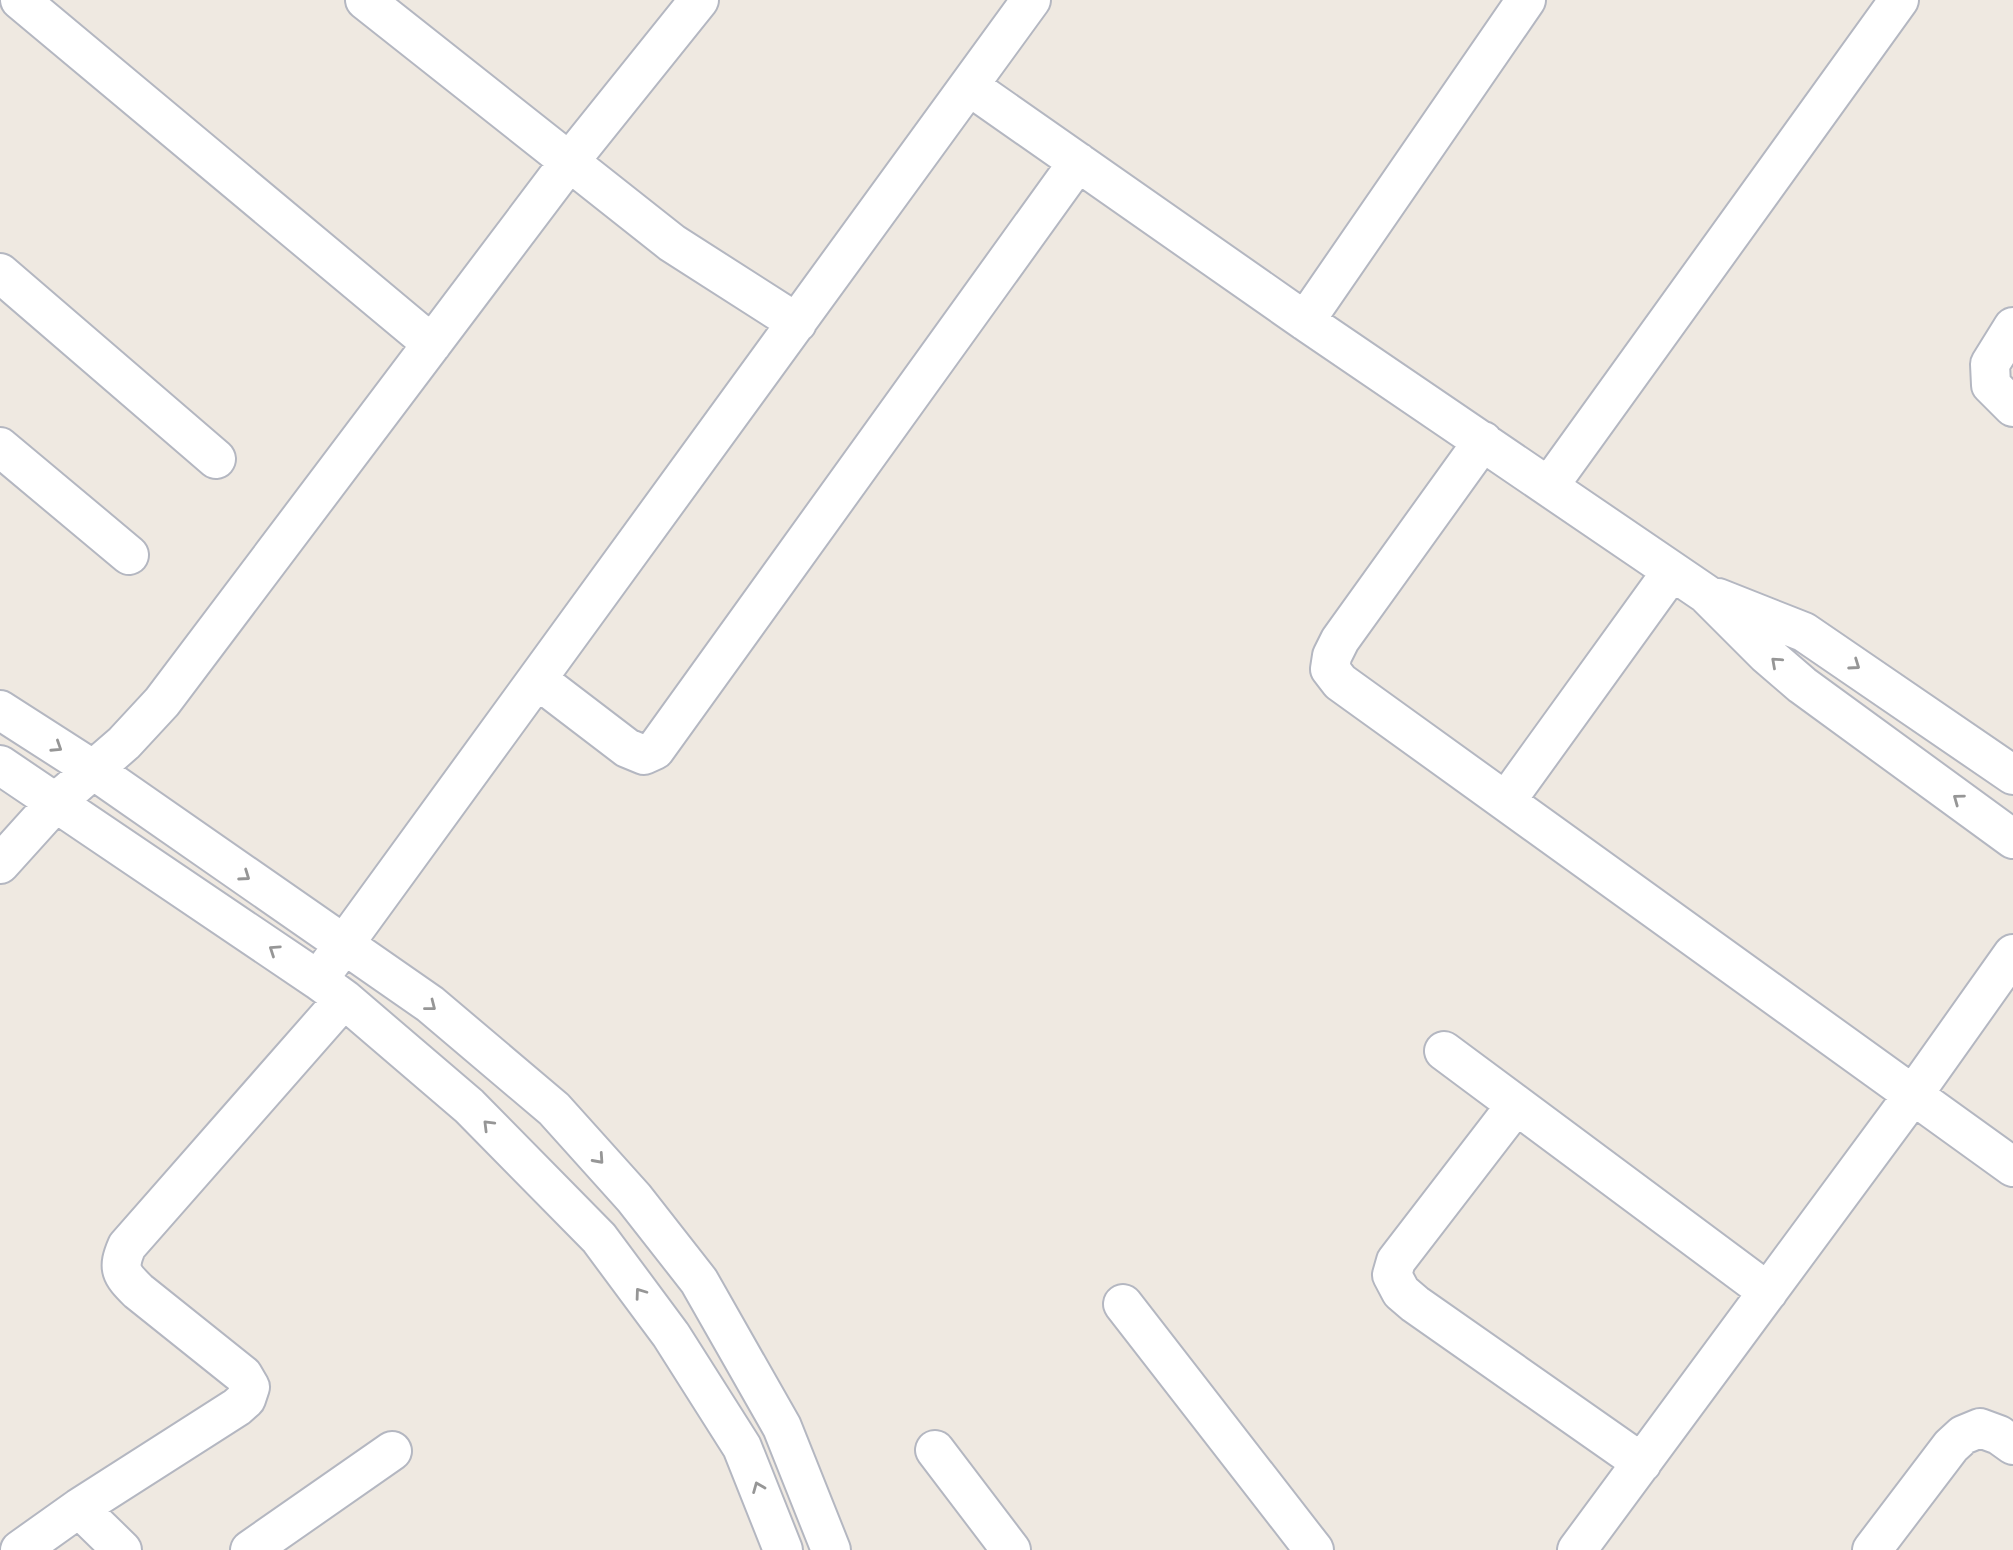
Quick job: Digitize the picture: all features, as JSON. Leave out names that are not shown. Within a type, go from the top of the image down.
[{"type":"street","points":[[20,0],[432,344]]},
{"type":"street","points":[[365,0],[672,243],[797,323]]},
{"type":"street","points":[[0,864],[55,802],[124,743],[162,702],[569,162],[699,0]]},
{"type":"street","points":[[1305,321],[1526,0]]},
{"type":"street","points":[[1549,485],[1899,0]]},
{"type":"street","points":[[20,1550],[79,1508],[246,1399],[250,1387],[243,1375],[138,1291],[124,1276],[121,1262],[127,1246],[331,989],[345,945],[969,86],[1017,5]]},
{"type":"street","points":[[969,86],[1305,321],[1706,594],[1802,685],[2013,839]]},
{"type":"street","points":[[538,680],[627,748],[644,754],[655,750],[1078,162]]},
{"type":"street","points":[[0,273],[216,459]]},
{"type":"street","points":[[2013,327],[1990,364],[1991,385],[2013,407]]},
{"type":"street","points":[[1483,441],[1340,640],[1332,656],[1330,669],[1340,682],[2013,1167]]},
{"type":"street","points":[[0,447],[129,555]]},
{"type":"street","points":[[1506,801],[1672,571]]},
{"type":"street","points":[[1706,594],[1804,632],[2013,775]]},
{"type":"street","points":[[0,710],[92,769],[430,1004],[554,1109],[634,1198],[699,1281],[782,1427],[831,1550]]},
{"type":"street","points":[[0,765],[331,989],[470,1106],[599,1238],[671,1335],[742,1447],[783,1550]]},
{"type":"street","points":[[1577,1550],[2013,954]]},
{"type":"street","points":[[1444,1051],[1768,1292]]},
{"type":"street","points":[[1516,1105],[1396,1261],[1392,1275],[1401,1292],[1415,1304],[1642,1463]]},
{"type":"street","points":[[1123,1304],[1314,1550]]},
{"type":"street","points":[[1872,1550],[1951,1446],[1963,1435],[1980,1428],[1999,1435],[2013,1445]]},
{"type":"street","points":[[935,1450],[1011,1550]]},
{"type":"street","points":[[250,1550],[392,1451]]},
{"type":"street","points":[[79,1508],[122,1550]]}]
